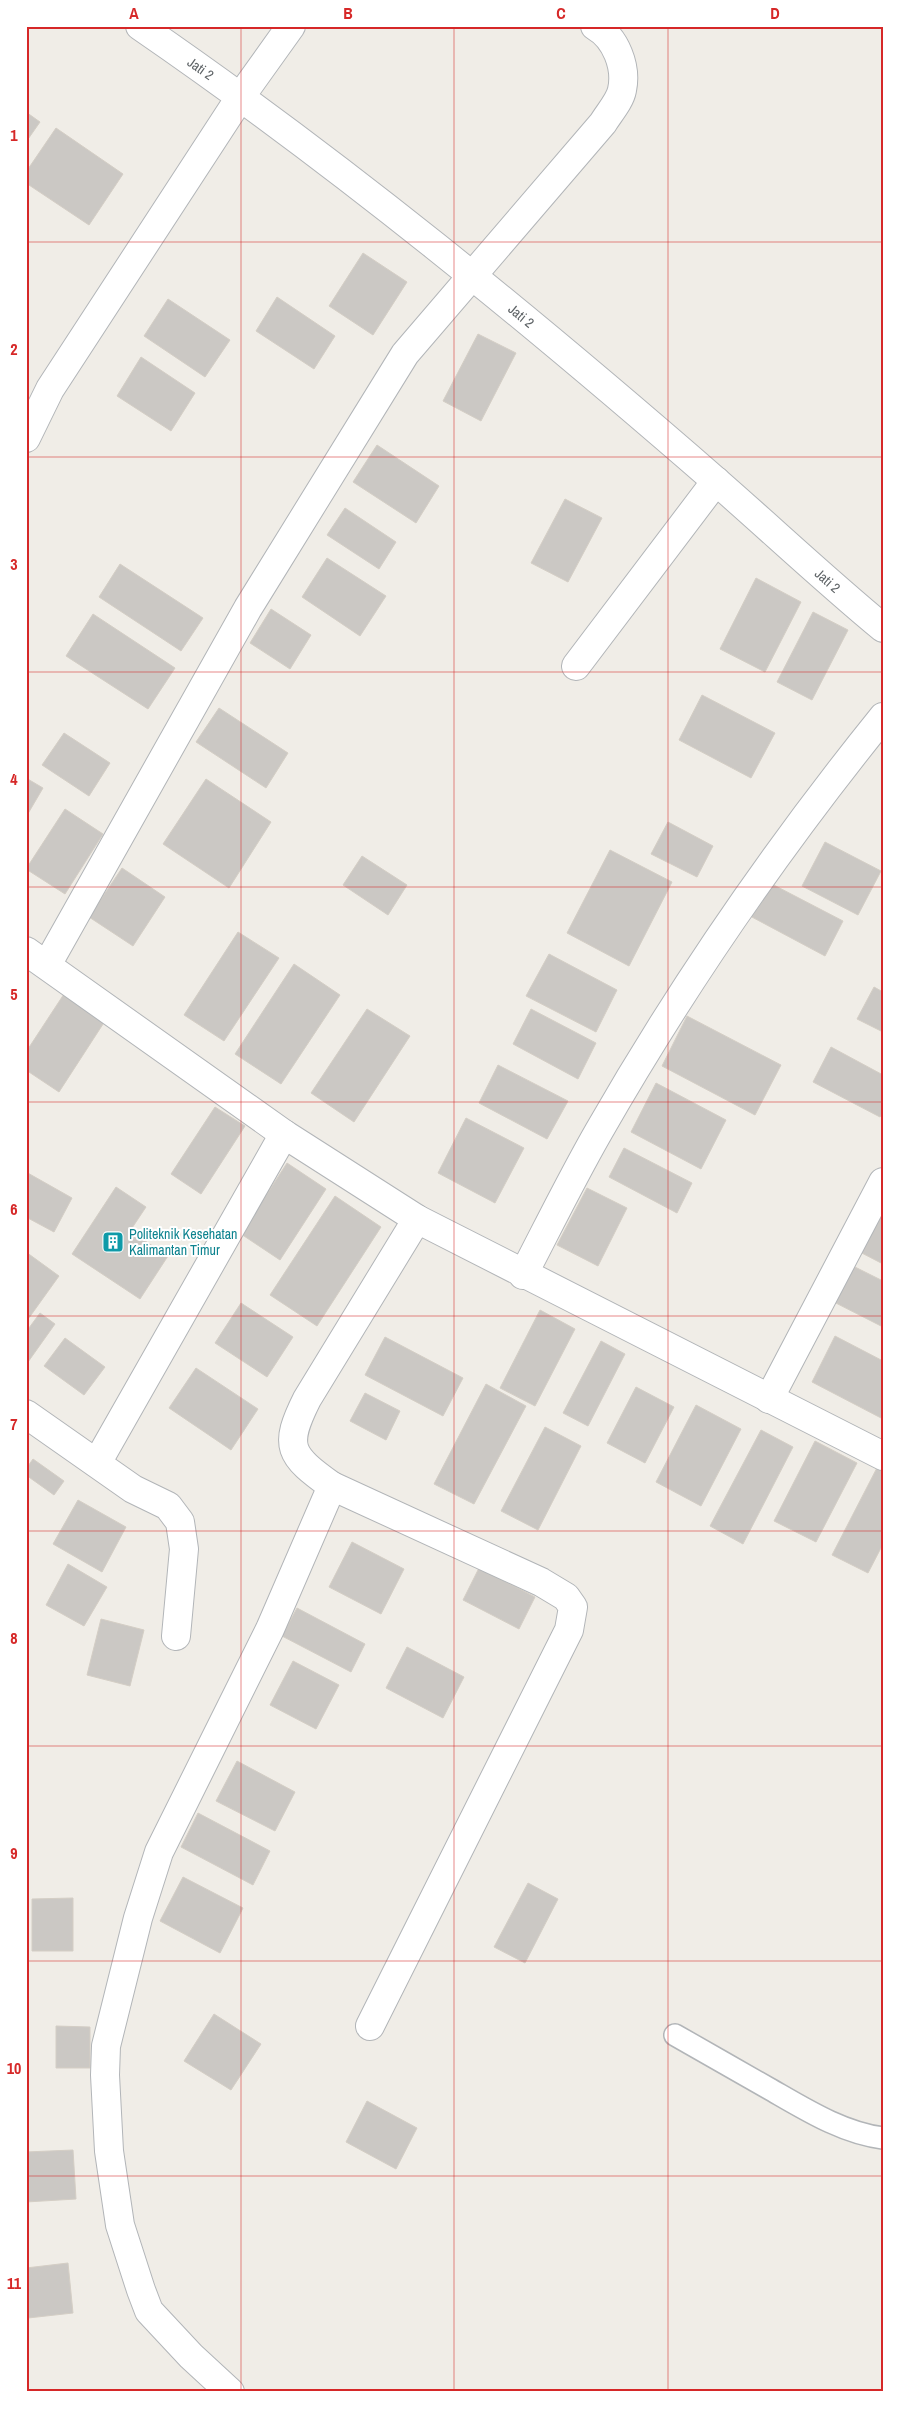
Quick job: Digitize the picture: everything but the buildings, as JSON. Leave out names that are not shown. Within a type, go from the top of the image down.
[{"type":"street","name":"Jati 2","points":[[140,26],[241,96],[472,276],[716,481],[883,628]]},
{"type":"street","points":[[26,438],[50,389],[241,96],[291,26]]},
{"type":"street","points":[[595,26],[613,45],[623,64],[622,91],[603,123],[406,354],[363,420],[36,958],[284,1134],[417,1219],[523,1275],[883,1456]]},
{"type":"street","points":[[576,666],[716,481]]},
{"type":"street","points":[[523,1275],[599,1131],[674,1010],[774,859],[883,717]]},
{"type":"street","points":[[97,1463],[284,1134]]},
{"type":"street","points":[[769,1399],[883,1182]]},
{"type":"street","points":[[370,2026],[569,1630],[573,1607],[566,1597],[541,1582],[332,1486],[305,1467],[297,1456],[291,1439],[294,1425],[307,1399],[417,1219]]},
{"type":"street","points":[[26,1414],[133,1489],[168,1506],[180,1522],[184,1549],[176,1636]]},
{"type":"street","points":[[230,2392],[191,2356],[149,2311],[141,2290],[120,2225],[108,2151],[105,2075],[106,2046],[138,1918],[159,1852],[270,1629],[332,1486]]},
{"type":"lane","points":[[675,2035],[800,2106],[844,2127],[870,2136],[883,2138]]},
{"type":"place","name":"Politeknik Kesehatan Kalimantan Timur","points":[[113,1242]]}]
